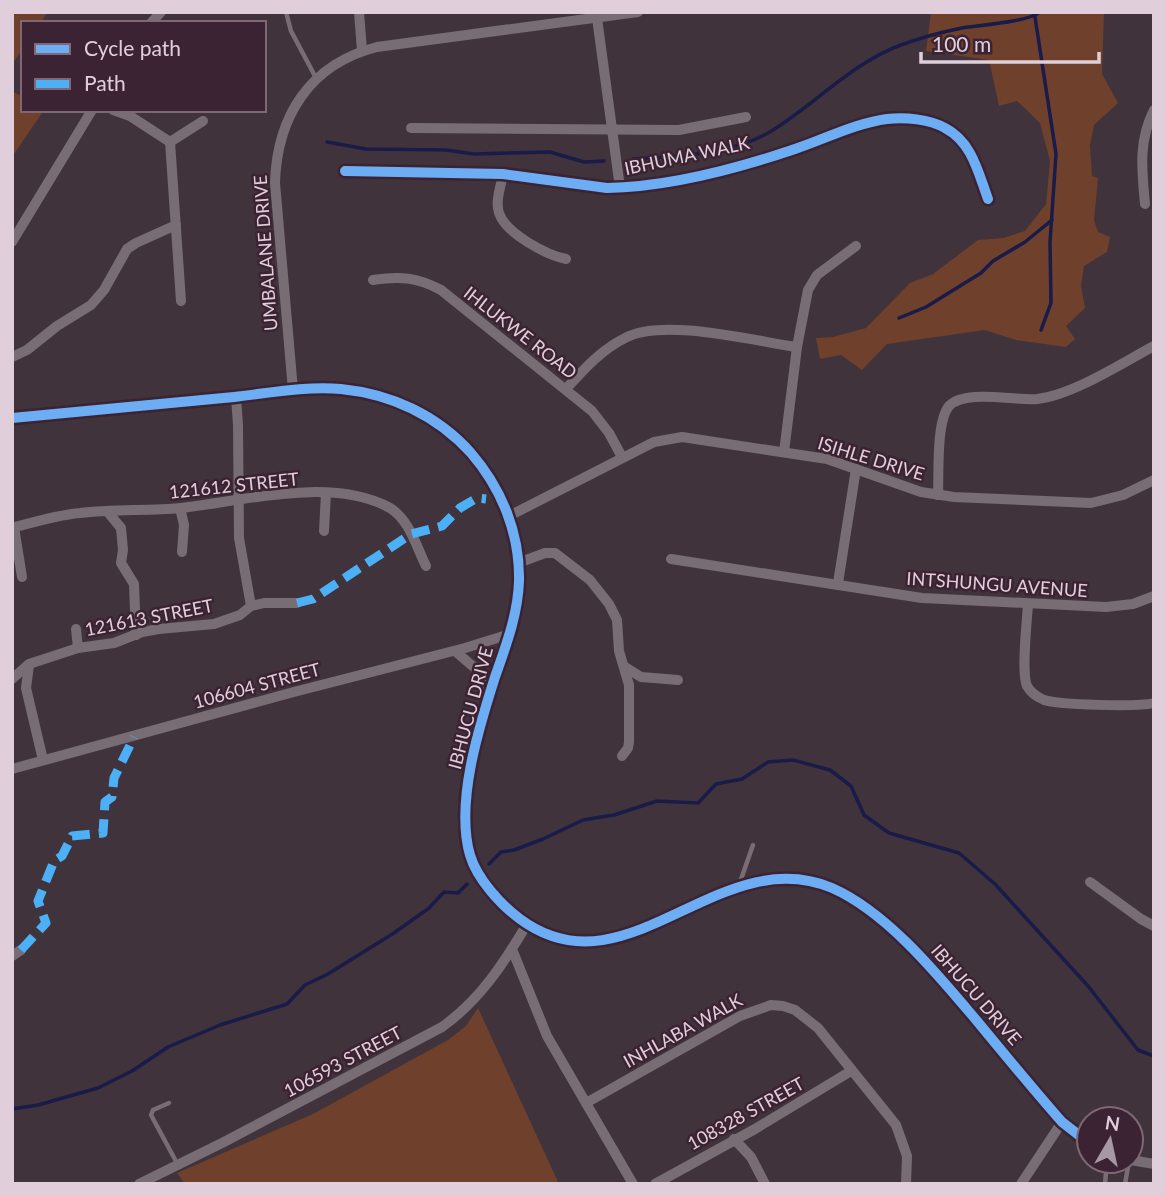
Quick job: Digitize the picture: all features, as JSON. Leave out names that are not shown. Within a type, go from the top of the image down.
[{"type":"street","points":[[359,12],[362,51]]},
{"type":"street","name":"UMBALANE DRIVE","points":[[293,390],[275,183],[281,133],[296,102],[317,80],[340,62],[362,51],[417,41],[638,12]]},
{"type":"street","name":"IBHUMA WALK","points":[[597,18],[620,188]]},
{"type":"street","points":[[1144,204],[1142,144],[1145,129],[1154,110]]},
{"type":"street","points":[[12,242],[91,112]]},
{"type":"street","points":[[119,112],[130,116],[170,142]]},
{"type":"street","name":"IBHUMA WALK","points":[[411,128],[679,130],[746,117]]},
{"type":"street","name":"IBHUMA WALK","points":[[345,171],[503,174],[620,188],[688,178],[730,168],[785,153],[876,121],[893,119],[934,123],[961,139],[972,156],[988,199]]},
{"type":"street","points":[[170,142],[203,121]]},
{"type":"street","points":[[170,142],[181,301]]},
{"type":"street","points":[[503,174],[498,201],[502,218],[534,246],[549,255],[566,259]]},
{"type":"street","points":[[12,358],[91,305],[104,290],[127,249],[144,238],[176,225]]},
{"type":"street","points":[[785,452],[797,347],[806,298],[812,282],[827,267],[856,246]]},
{"type":"street","name":"IHLUKWE ROAD","points":[[373,280],[401,277],[426,282],[441,290],[592,411],[609,433],[622,457]]},
{"type":"street","points":[[566,389],[603,351],[629,335],[653,329],[692,331],[797,347]]},
{"type":"street","points":[[938,495],[942,423],[946,411],[954,402],[970,397],[1017,399],[1054,395],[1154,346]]},
{"type":"street","name":"IBHUCU DRIVE","points":[[12,418],[293,390],[339,389],[369,393],[398,402],[428,417],[456,437],[476,459],[496,488],[509,516],[519,563],[518,593],[510,634],[489,696],[468,790],[467,839],[472,861],[505,906],[527,924],[552,936],[570,941],[604,942],[633,933],[739,886],[804,880],[838,891],[863,906],[905,941],[934,970],[1062,1122],[1075,1132]]},
{"type":"street","points":[[236,397],[239,538],[251,606]]},
{"type":"street","name":"ISIHLE DRIVE","points":[[509,516],[654,442],[682,437],[827,459],[899,485],[938,495],[1091,503],[1123,495],[1154,480]]},
{"type":"street","points":[[838,583],[856,469]]},
{"type":"street","name":"121612 STREET","points":[[13,528],[53,517],[107,511],[180,508],[292,493],[326,493],[361,498],[397,512],[426,566]]},
{"type":"street","points":[[324,531],[326,493]]},
{"type":"street","points":[[180,508],[184,525],[182,552]]},
{"type":"street","points":[[107,511],[121,528],[121,563],[135,586],[136,635]]},
{"type":"street","points":[[13,528],[22,577]]},
{"type":"street","points":[[519,563],[552,552],[561,556],[590,580],[616,616],[619,651],[629,685],[629,742],[622,757]]},
{"type":"street","name":"INTSHUNGU AVENUE","points":[[671,559],[922,598],[1118,607],[1154,596]]},
{"type":"street","name":"121613 STREET","points":[[12,681],[29,664],[78,648],[114,643],[175,626],[214,624],[240,615],[251,606],[264,603],[297,603]]},
{"type":"street","points":[[1028,604],[1025,670],[1026,683],[1034,695],[1053,702],[1131,705],[1154,703]]},
{"type":"street","points":[[76,629],[78,648]]},
{"type":"street","name":"106604 STREET","points":[[12,769],[510,634]]},
{"type":"street","points":[[455,651],[476,669],[489,696]]},
{"type":"street","points":[[29,664],[26,688],[43,760]]},
{"type":"street","points":[[624,667],[641,677],[678,680]]},
{"type":"street","points":[[12,681],[26,688]]},
{"type":"street","points":[[1090,882],[1154,926]]},
{"type":"street","name":"106593 STREET","points":[[139,1184],[442,1027],[473,1001],[527,924]]},
{"type":"street","points":[[512,949],[547,1036],[633,1184]]},
{"type":"street","name":"INHLABA WALK","points":[[586,1103],[740,1016],[771,1005],[794,1010],[818,1028],[896,1125],[907,1156],[906,1184]]},
{"type":"street","name":"108328 STREET","points":[[655,1184],[851,1071]]},
{"type":"street","points":[[1021,1184],[1062,1122]]},
{"type":"street","points":[[734,1139],[751,1157],[765,1184]]},
{"type":"lane","points":[[286,12],[291,31],[317,80]]},
{"type":"lane","points":[[739,886],[754,845]]},
{"type":"lane","points":[[169,1103],[153,1110],[151,1115],[178,1166]]},
{"type":"shaded area","points":[[12,12],[48,12],[41,21],[21,21],[21,52],[12,64]]},
{"type":"shaded area","points":[[931,12],[1104,12],[1102,74],[1118,103],[1094,125],[1090,145],[1092,176],[1098,178],[1094,220],[1098,232],[1110,237],[1107,252],[1084,266],[1081,286],[1085,308],[1066,326],[1075,339],[1066,347],[1016,340],[985,330],[887,344],[862,370],[841,355],[820,359],[816,338],[833,337],[866,328],[910,283],[933,274],[978,240],[1003,238],[1025,231],[1046,204],[1050,161],[1040,123],[1017,101],[999,106],[989,60],[926,51]]},
{"type":"shaded area","points":[[12,91],[21,96],[21,112],[43,112],[12,157]]},
{"type":"shaded area","points":[[478,1008],[559,1184],[185,1184],[177,1173],[313,1114],[448,1040],[466,1026]]},
{"type":"waterway","points":[[633,159],[702,153],[737,146],[768,133],[849,73],[883,53],[939,33],[1015,21],[1040,12]]},
{"type":"waterway","points":[[1035,17],[1056,154],[1050,242],[1051,303],[1041,330]]},
{"type":"waterway","points":[[327,142],[366,149],[446,150],[474,154],[550,152],[584,162],[604,161]]},
{"type":"waterway","points":[[899,318],[926,307],[981,273],[993,261],[1025,242],[1052,220]]},
{"type":"waterway","points":[[489,864],[501,852],[543,839],[583,820],[614,815],[657,801],[698,803],[716,784],[742,779],[768,762],[793,760],[830,770],[851,786],[864,815],[889,833],[959,853],[995,884],[1088,986],[1138,1050],[1154,1056]]},
{"type":"waterway","points":[[12,1109],[38,1105],[98,1088],[132,1071],[168,1047],[220,1025],[287,1004],[305,985],[328,974],[394,933],[429,908],[444,892],[458,893],[467,884]]},
{"type":"marked path","points":[[297,603],[313,599],[411,534],[442,526],[460,508],[477,498],[486,499]]},
{"type":"marked path","points":[[21,950],[46,923],[38,901],[54,861],[62,856],[72,836],[103,833],[105,802],[112,797],[114,778],[134,737]]},
{"type":"cycle path","points":[[345,171],[503,174],[607,188],[631,187],[726,170],[864,124],[887,119],[909,119],[939,125],[962,141],[973,159],[988,199]]},
{"type":"cycle path","points":[[12,418],[314,388],[341,389],[378,396],[428,417],[458,440],[482,467],[507,513],[516,546],[519,581],[516,606],[476,742],[465,812],[466,834],[473,864],[498,899],[520,919],[559,938],[598,941],[636,931],[750,884],[790,879],[832,888],[873,913],[911,947],[1062,1122],[1075,1132]]}]
